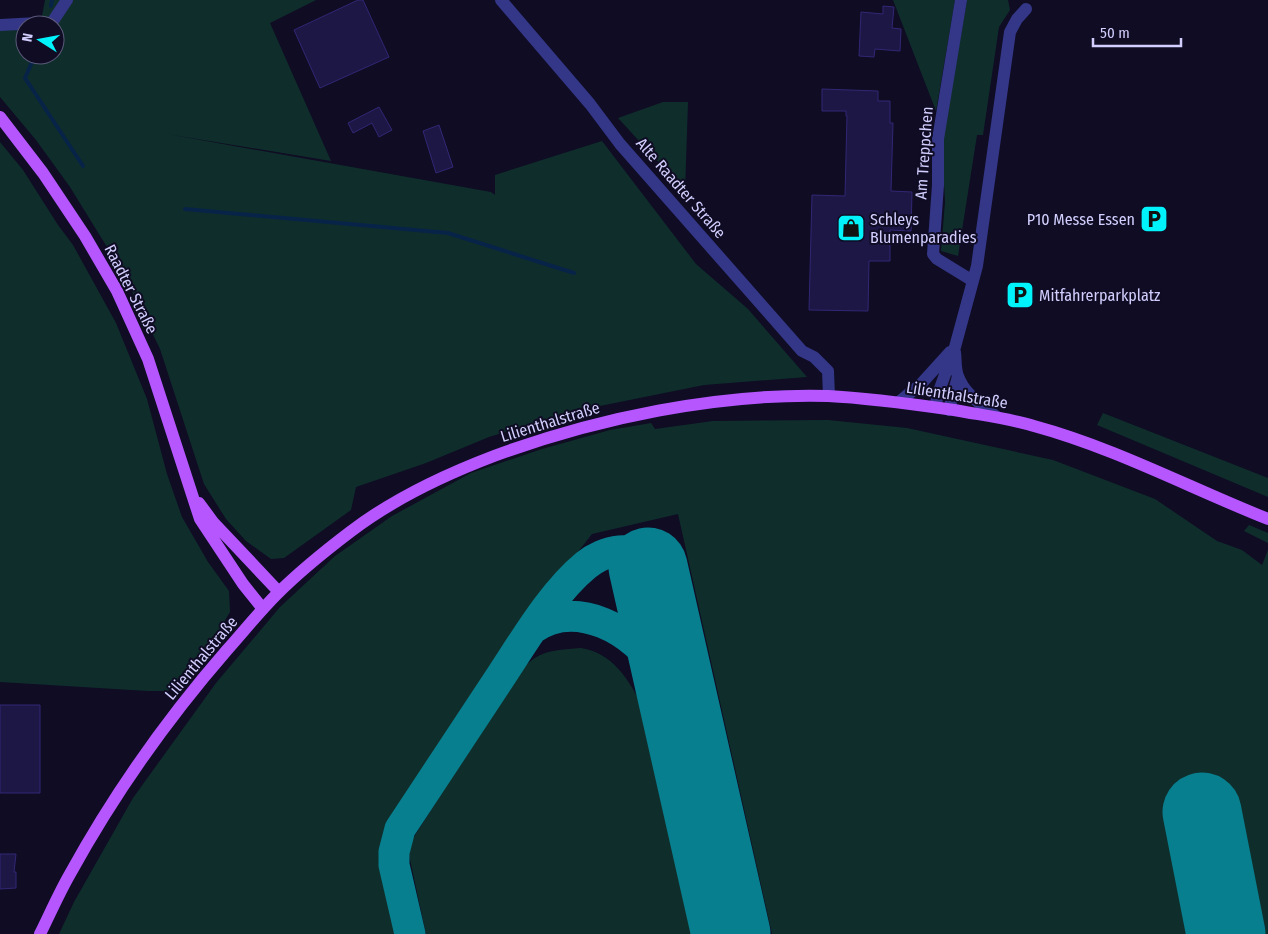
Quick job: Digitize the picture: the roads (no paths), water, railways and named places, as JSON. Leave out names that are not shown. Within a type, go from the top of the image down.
[{"type":"main road","name":"Raadter Straße","points":[[0,117],[43,173],[117,291],[148,360],[200,519],[242,584],[263,609]]},
{"type":"main road","name":"Lilienthalstraße","points":[[40,934],[67,878],[98,825],[147,752],[211,669],[279,592],[354,529],[392,505],[467,467],[534,442],[616,420],[680,407],[783,397],[829,396],[899,402],[1033,425],[1147,467],[1268,519]]},
{"type":"main road","name":"Raadter Straße","points":[[193,496],[213,522],[279,592]]},
{"type":"street","points":[[0,25],[51,24],[67,0]]},
{"type":"street","name":"Alte Raadter Straße","points":[[501,0],[590,104],[620,144],[802,351],[814,357],[828,371],[829,396]]},
{"type":"street","name":"Am Treppchen","points":[[961,0],[938,139],[938,185],[933,254],[937,259],[972,281]]},
{"type":"street","points":[[935,407],[972,281],[985,215],[1010,32],[1016,19],[1026,10]]},
{"type":"street","points":[[949,410],[958,376],[954,346]]},
{"type":"street","points":[[899,402],[921,384],[954,346]]},
{"type":"street","points":[[958,376],[968,392],[997,418]]},
{"type":"waterway","points":[[51,6],[52,0]]},
{"type":"waterway","points":[[31,65],[25,78],[83,166]]},
{"type":"waterway","points":[[185,209],[448,233],[574,273]]},
{"type":"place","name":"P10 Messe Essen","points":[[1154,219]]},
{"type":"place","name":"Schleys Blumenparadies","points":[[851,228]]},
{"type":"place","name":"Mitfahrerparkplatz","points":[[1020,295]]}]
